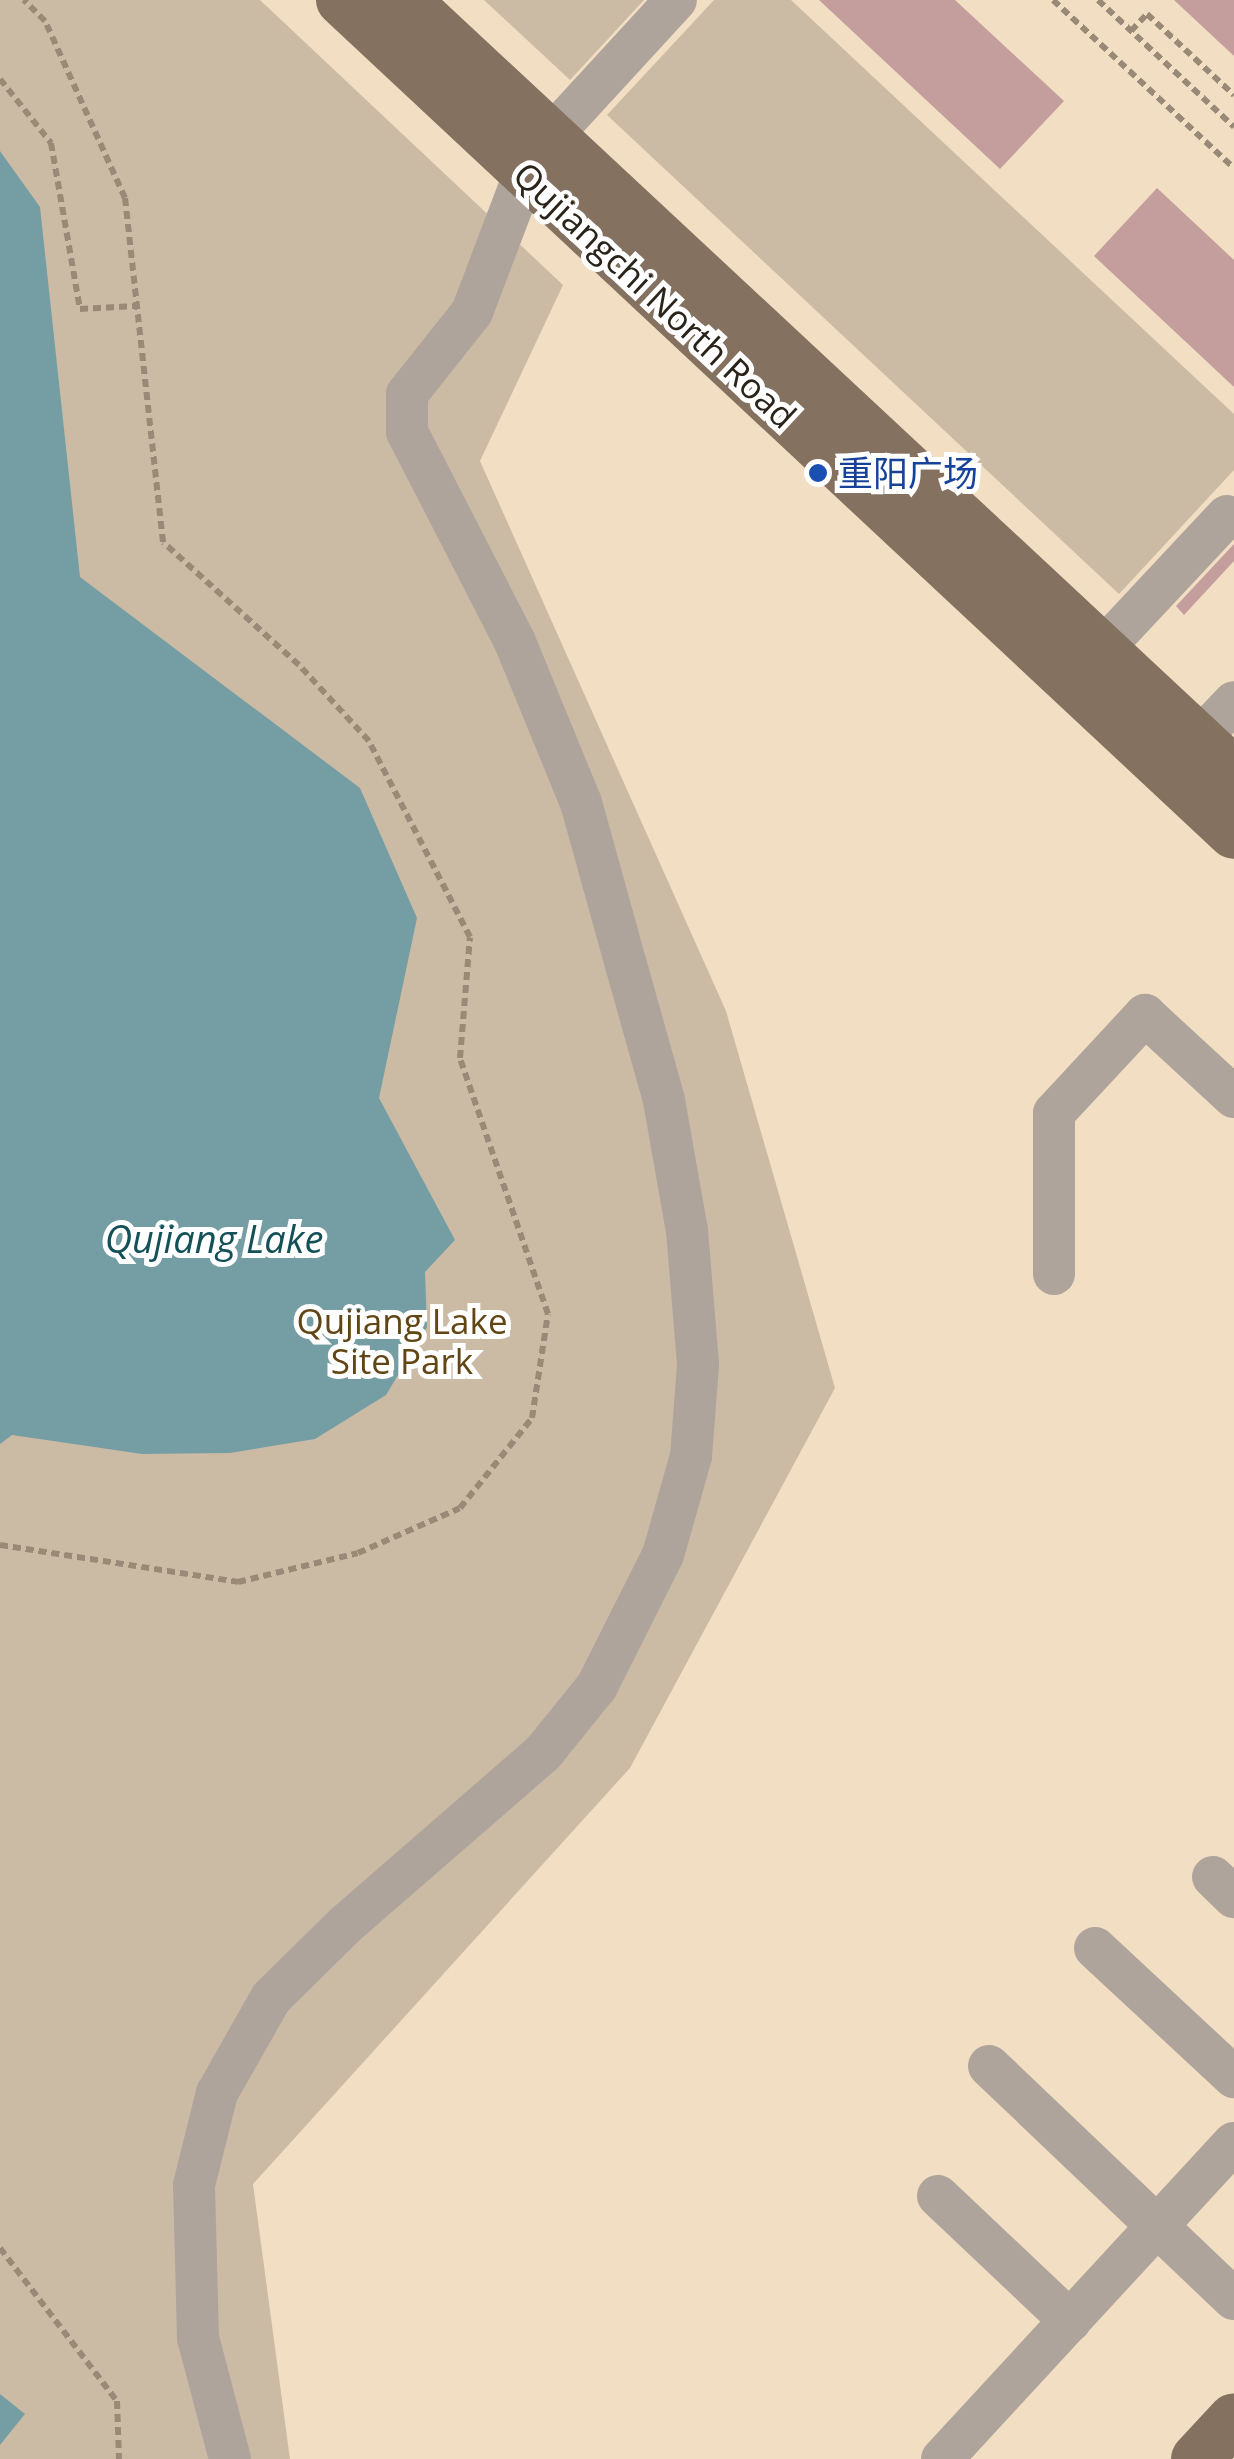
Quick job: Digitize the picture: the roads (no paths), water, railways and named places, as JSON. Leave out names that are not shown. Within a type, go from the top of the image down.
[{"type":"main road","name":"Qujiangchi North Road","points":[[342,0],[537,156],[1087,665],[1200,761],[1234,833]]},
{"type":"main road","name":"Qujiangchi North Road","points":[[404,0],[537,156]]},
{"type":"main road","points":[[1197,2459],[1234,2419]]},
{"type":"street","points":[[230,2459],[198,2338],[194,2185],[217,2093],[271,1998],[345,1926],[542,1752],[597,1686],[663,1555],[692,1456],[698,1364],[687,1232],[664,1100],[636,998],[581,803],[514,640],[407,432],[407,394],[472,312],[537,156],[676,0]]},
{"type":"street","points":[[1087,665],[1226,516]]},
{"type":"street","points":[[1200,761],[1234,702]]},
{"type":"street","points":[[1054,1274],[1054,1114],[1145,1015],[1234,1098]]},
{"type":"street","points":[[1095,1948],[1234,2077]]},
{"type":"street","points":[[989,2066],[1234,2299]]},
{"type":"street","points":[[942,2459],[1234,2143]]},
{"type":"street","points":[[938,2196],[1070,2321]]},
{"type":"water","name":"Qujiang Lake","points":[[0,151],[40,207],[80,577],[360,788],[417,918],[379,1098],[455,1240],[425,1272],[427,1327],[386,1395],[315,1439],[230,1453],[142,1454],[12,1435],[0,1444]]},
{"type":"water","points":[[0,2394],[25,2414],[0,2445]]},
{"type":"place","name":"重阳广场","points":[[818,473]]},
{"type":"park label","name":"Qujiang Lake Site Park","points":[[402,1341]]}]
